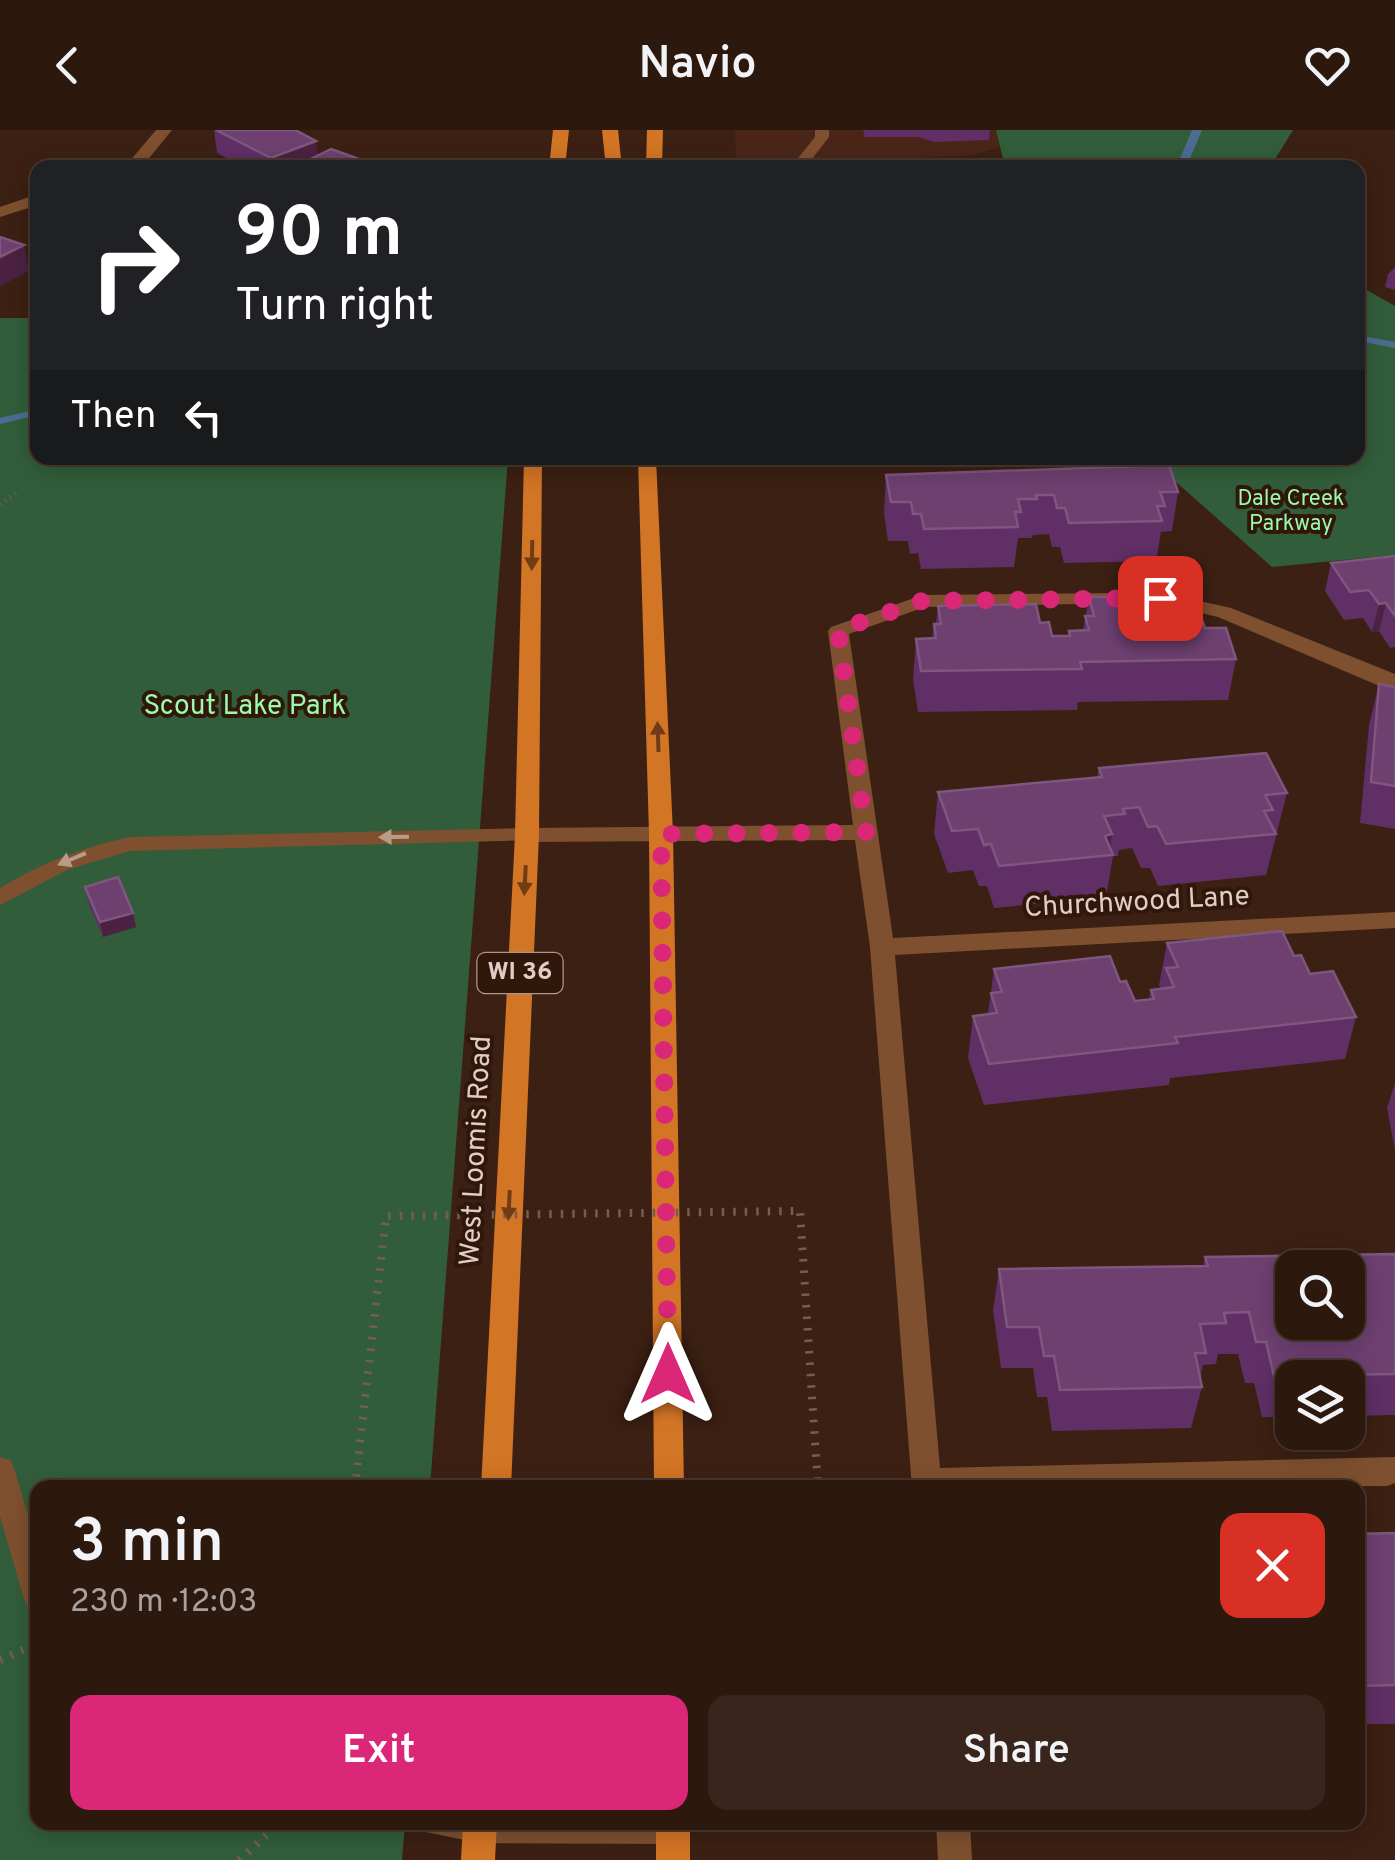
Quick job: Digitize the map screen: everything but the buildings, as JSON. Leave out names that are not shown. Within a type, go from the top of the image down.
[{"type":"main road","points":[[559,160],[561,130]]},
{"type":"main road","points":[[610,130],[613,160]]},
{"type":"main road","points":[[654,160],[655,130]]},
{"type":"main road","name":"West Loomis Road","points":[[496,1480],[527,835],[533,465]]},
{"type":"main road","points":[[647,465],[661,834],[669,1480]]},
{"type":"street","points":[[139,160],[164,130]]},
{"type":"street","points":[[0,212],[30,202]]},
{"type":"street","points":[[927,1480],[882,946],[838,630],[922,601],[1160,598],[1224,612],[1385,680],[1395,680]]},
{"type":"street","points":[[527,835],[866,832]]},
{"type":"street","name":"Churchwood Lane","points":[[882,946],[1395,920]]},
{"type":"street","points":[[1094,1480],[1395,1470]]},
{"type":"street","points":[[953,1830],[956,1860]]},
{"type":"lane","points":[[803,160],[822,137],[822,130]]},
{"type":"lane","points":[[0,898],[37,874],[82,853],[130,844],[527,835]]},
{"type":"lane","points":[[0,1468],[30,1571]]},
{"type":"lane","points":[[479,1837],[673,1837]]},
{"type":"path","points":[[0,504],[16,493]]},
{"type":"path","points":[[356,1480],[386,1216],[800,1211],[817,1480]]},
{"type":"path","points":[[0,1660],[30,1647]]},
{"type":"path","points":[[239,1860],[272,1830]]},
{"type":"shaded area","points":[[735,130],[1035,130],[1037,136],[973,155],[736,160]]},
{"type":"green space","points":[[996,130],[1293,130],[1275,160],[1003,160]]},
{"type":"green space","name":"Dale Creek Parkway","points":[[1365,289],[1395,306],[1395,555],[1272,567],[1157,465],[1365,465]]},
{"type":"green space","name":"Scout Lake Park","points":[[0,318],[30,318],[30,465],[507,465],[431,1480],[30,1480],[30,1830],[404,1830],[402,1860],[0,1860]]},
{"type":"waterway","points":[[1184,160],[1197,130]]},
{"type":"waterway","points":[[1365,339],[1395,345]]},
{"type":"waterway","points":[[0,421],[30,414]]},
{"type":"route","points":[[668,1374],[661,834],[866,832],[838,630],[922,601],[1160,598]]}]
